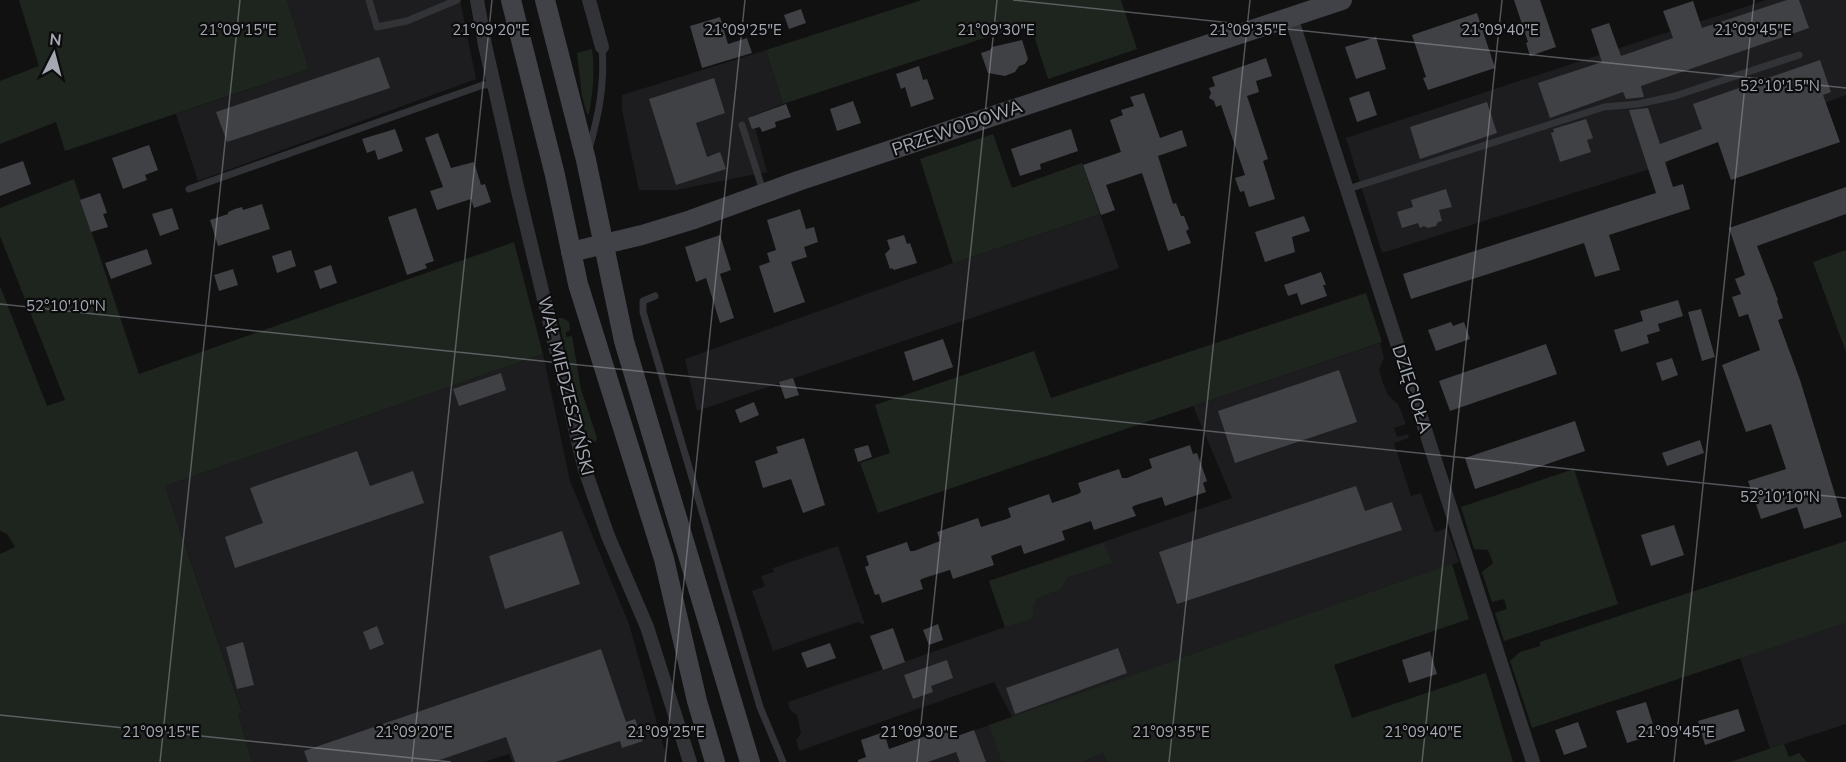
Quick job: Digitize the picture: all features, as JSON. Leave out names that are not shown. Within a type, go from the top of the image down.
[{"type":"main road","name":"WAŁ MIEDZESZYŃSKI","points":[[511,0],[584,305],[664,559],[697,701],[715,762]]},
{"type":"main road","points":[[544,0],[586,160],[619,319],[640,398],[750,762]]},
{"type":"main road","name":"PRZEWODOWA","points":[[571,252],[700,217],[1342,0]]},
{"type":"street","name":"WAŁ MIEDZESZYŃSKI","points":[[477,0],[494,85],[585,470],[608,536],[647,627],[690,762]]},
{"type":"street","points":[[589,0],[602,47]]},
{"type":"street","name":"DZIĘCIOŁA","points":[[1291,17],[1533,762]]},
{"type":"lane","points":[[369,0],[377,27],[407,21],[457,0]]},
{"type":"lane","points":[[586,160],[596,123],[604,74],[602,47]]},
{"type":"lane","points":[[1348,189],[1604,107],[1638,104],[1675,96],[1799,55]]},
{"type":"lane","points":[[189,189],[483,85],[494,85]]},
{"type":"lane","points":[[742,125],[764,194]]},
{"type":"lane","points":[[655,296],[643,301],[643,312],[755,690],[783,762]]},
{"type":"shaded area","points":[[19,0],[287,0],[309,69],[65,151],[56,122],[0,144],[0,81],[39,66]]},
{"type":"shaded area","points":[[287,0],[460,0],[476,79],[198,181],[176,114],[309,69]]},
{"type":"shaded area","points":[[922,0],[1121,0],[1137,49],[1048,79],[1030,23],[783,104],[766,50]]},
{"type":"shaded area","points":[[1766,0],[1846,0],[1846,95],[1670,160],[1666,164],[1382,253],[1346,138]]},
{"type":"shaded area","points":[[592,49],[592,98],[589,114],[587,114],[582,96],[577,53]]},
{"type":"shaded area","points":[[766,50],[783,104],[752,116],[767,172],[677,190],[639,190],[622,110],[622,95]]},
{"type":"shaded area","points":[[993,134],[1012,188],[1082,163],[1100,214],[953,263],[920,159]]},
{"type":"shaded area","points":[[74,179],[139,374],[514,242],[543,354],[165,486],[242,712],[238,714],[252,762],[0,762],[0,554],[15,547],[7,534],[0,531],[0,286],[47,406],[65,400],[0,236],[0,208]]},
{"type":"shaded area","points":[[1100,214],[1119,268],[697,411],[685,359],[953,263]]},
{"type":"shaded area","points":[[1846,250],[1846,352],[1813,262]]},
{"type":"shaded area","points":[[1366,293],[1382,342],[878,513],[860,463],[890,453],[875,405],[1034,351],[1051,398]]},
{"type":"shaded area","points":[[558,318],[569,322],[570,331],[566,332],[566,337],[572,336],[581,389],[597,438],[588,445]]},
{"type":"shaded area","points":[[1380,343],[1384,358],[1379,370],[1383,383],[1388,395],[1398,404],[1406,424],[1394,428],[1397,437],[1408,434],[1409,438],[1394,443],[1411,496],[1421,493],[1435,532],[1447,528],[1459,562],[1082,693],[1107,762],[900,762],[933,745],[1012,717],[994,682],[799,751],[796,740],[801,733],[797,715],[790,710],[788,702],[1005,627],[989,581],[1232,498],[1193,406]]},
{"type":"shaded area","points":[[543,354],[570,481],[629,624],[668,762],[512,762],[509,754],[484,762],[252,762],[238,714],[242,711],[165,486]]},
{"type":"shaded area","points":[[1574,469],[1618,604],[1504,641],[1495,613],[1507,609],[1504,599],[1492,602],[1482,572],[1493,563],[1488,550],[1474,549],[1461,507]]},
{"type":"shaded area","points":[[1846,541],[1846,623],[1532,728],[1510,661],[1520,652],[1540,646],[1540,642]]},
{"type":"shaded area","points":[[1104,543],[1112,563],[1068,577],[1061,589],[1037,598],[1033,607],[1033,618],[1005,627],[989,581]]},
{"type":"shaded area","points":[[838,546],[865,625],[858,622],[773,651],[752,591],[765,586],[761,576],[774,572],[773,568]]},
{"type":"shaded area","points":[[1452,564],[1469,619],[1334,665],[1352,718],[1486,673],[1513,762],[1107,762],[1103,753],[1081,762],[1002,762],[989,725]]},
{"type":"shaded area","points":[[1846,623],[1846,724],[1770,749],[1740,658]]},
{"type":"shaded area","points":[[1784,744],[1789,757],[1799,753],[1807,762],[1730,762]]},
{"type":"building","points":[[1514,0],[1540,0],[1556,47],[1530,56],[1526,43],[1528,42]]},
{"type":"building","points":[[1787,0],[1799,0],[1809,28],[1641,86],[1644,97],[1626,99],[1623,92],[1550,118],[1538,83],[1602,62],[1591,29],[1609,23],[1621,56],[1673,38],[1663,11],[1693,1],[1702,28]]},
{"type":"building","points":[[801,9],[806,23],[789,29],[784,15]]},
{"type":"building","points":[[1477,13],[1495,68],[1428,90],[1412,35]]},
{"type":"building","points":[[720,17],[728,44],[747,38],[752,53],[702,68],[690,26]]},
{"type":"building","points":[[1376,37],[1386,69],[1356,79],[1345,47]]},
{"type":"building","points":[[1022,40],[1028,59],[1025,64],[1005,76],[988,73],[981,53],[992,47]]},
{"type":"building","points":[[379,57],[390,88],[227,142],[216,112]]},
{"type":"building","points":[[1266,58],[1272,76],[1256,81],[1259,92],[1247,96],[1268,159],[1263,161],[1275,199],[1249,207],[1244,191],[1240,192],[1235,178],[1245,175],[1221,105],[1216,107],[1214,101],[1209,98],[1211,93],[1209,88],[1215,86],[1212,77]]},
{"type":"building","points":[[1820,60],[1831,92],[1823,95],[1840,142],[1731,180],[1718,142],[1665,162],[1673,187],[1683,184],[1690,209],[1609,235],[1620,270],[1595,277],[1584,243],[1411,299],[1403,274],[1656,193],[1629,110],[1648,108],[1660,144],[1702,129],[1693,104]]},
{"type":"building","points":[[919,66],[923,80],[927,79],[934,99],[911,107],[905,87],[901,89],[896,74]]},
{"type":"building","points":[[714,78],[725,113],[696,123],[707,157],[720,152],[726,169],[676,185],[649,99]]},
{"type":"building","points":[[1369,91],[1377,115],[1357,122],[1349,98]]},
{"type":"building","points":[[1144,93],[1160,138],[1182,130],[1187,146],[1158,156],[1173,204],[1176,203],[1189,229],[1186,231],[1191,243],[1168,251],[1142,173],[1106,185],[1115,210],[1101,215],[1083,165],[1121,152],[1110,120],[1123,115],[1121,110],[1134,106],[1130,97]]},
{"type":"building","points":[[853,101],[861,123],[837,131],[830,109]]},
{"type":"building","points":[[1487,102],[1497,133],[1420,159],[1410,127]]},
{"type":"building","points":[[786,104],[791,117],[775,122],[776,127],[762,132],[760,127],[752,129],[748,118]]},
{"type":"building","points":[[1586,119],[1593,138],[1587,140],[1591,152],[1560,162],[1551,133],[1554,132],[1553,129]]},
{"type":"building","points":[[395,129],[403,151],[378,160],[375,150],[367,153],[362,139]]},
{"type":"building","points":[[1071,129],[1078,151],[1040,164],[1041,169],[1020,176],[1011,149]]},
{"type":"building","points":[[438,133],[451,168],[474,162],[481,185],[485,184],[491,202],[474,208],[471,199],[437,210],[430,191],[443,187],[425,138]]},
{"type":"building","points":[[149,145],[158,170],[145,175],[147,180],[123,189],[112,158]]},
{"type":"building","points":[[23,161],[31,184],[0,196],[0,169]]},
{"type":"building","points":[[1846,187],[1846,214],[1757,246],[1778,300],[1783,318],[1778,320],[1800,380],[1842,517],[1804,529],[1797,507],[1761,519],[1748,481],[1786,469],[1771,424],[1746,432],[1722,365],[1760,350],[1748,314],[1739,317],[1732,297],[1741,294],[1735,279],[1745,275],[1729,228]]},
{"type":"building","points":[[1446,189],[1452,207],[1439,210],[1442,221],[1428,228],[1424,226],[1420,228],[1418,223],[1402,228],[1397,212],[1413,207],[1411,200]]},
{"type":"building","points":[[100,193],[107,213],[103,214],[108,227],[91,232],[80,200]]},
{"type":"building","points":[[262,204],[270,229],[218,246],[210,220],[235,209],[242,207],[243,210]]},
{"type":"building","points":[[172,208],[179,229],[160,236],[152,214]]},
{"type":"building","points":[[416,208],[434,261],[425,264],[427,268],[407,275],[388,217]]},
{"type":"building","points":[[800,209],[806,229],[814,227],[818,242],[804,247],[807,257],[791,262],[805,302],[774,313],[759,266],[770,262],[767,253],[776,250],[767,220]]},
{"type":"building","points":[[1304,216],[1310,231],[1292,237],[1295,252],[1265,262],[1255,232]]},
{"type":"building","points":[[720,235],[731,270],[720,274],[734,318],[720,323],[706,278],[696,282],[685,247]]},
{"type":"building","points":[[904,235],[907,244],[910,243],[917,263],[894,270],[890,269],[885,254],[890,249],[887,240]]},
{"type":"building","points":[[147,249],[152,264],[111,279],[105,263]]},
{"type":"building","points":[[291,250],[296,266],[277,273],[272,256]]},
{"type":"building","points":[[331,265],[337,283],[320,289],[314,271]]},
{"type":"building","points":[[233,269],[238,285],[219,291],[214,275]]},
{"type":"building","points":[[1321,272],[1327,296],[1301,305],[1297,293],[1288,296],[1284,285]]},
{"type":"building","points":[[1678,300],[1683,316],[1658,324],[1660,331],[1647,335],[1649,343],[1621,352],[1614,330],[1643,321],[1640,311]]},
{"type":"building","points":[[1701,309],[1715,357],[1702,361],[1688,312]]},
{"type":"building","points":[[1451,322],[1453,326],[1464,322],[1470,339],[1436,351],[1428,330]]},
{"type":"building","points":[[943,339],[953,367],[913,381],[904,352]]},
{"type":"building","points":[[1546,344],[1557,374],[1450,411],[1439,381]]},
{"type":"building","points":[[1672,358],[1678,375],[1662,381],[1656,363]]},
{"type":"building","points":[[1339,370],[1357,422],[1235,463],[1218,411]]},
{"type":"building","points":[[501,373],[506,390],[459,406],[453,389]]},
{"type":"building","points":[[793,378],[799,395],[785,399],[779,382]]},
{"type":"building","points":[[754,402],[759,415],[740,423],[735,410]]},
{"type":"building","points":[[1575,421],[1585,451],[1475,489],[1465,458]]},
{"type":"building","points":[[804,438],[825,505],[803,513],[791,479],[763,488],[755,461],[778,453],[776,447]]},
{"type":"building","points":[[1700,440],[1704,453],[1667,466],[1662,453]]},
{"type":"building","points":[[868,445],[872,457],[858,462],[854,449]]},
{"type":"building","points":[[1190,445],[1193,454],[1197,453],[1207,481],[1203,483],[1206,492],[1165,506],[1162,497],[1136,505],[1132,507],[1136,516],[1094,530],[1091,521],[1062,531],[1065,540],[1024,554],[1021,545],[991,556],[994,565],[953,579],[950,570],[924,578],[920,580],[923,589],[882,603],[879,594],[875,595],[865,567],[869,565],[866,556],[907,542],[910,551],[914,551],[940,541],[937,532],[978,518],[981,527],[1007,519],[1011,517],[1008,508],[1049,494],[1052,503],[1078,494],[1081,492],[1078,483],[1119,469],[1122,478],[1127,478],[1152,468],[1149,459]]},
{"type":"building","points":[[357,451],[370,486],[413,471],[424,503],[235,568],[225,537],[263,523],[250,488]]},
{"type":"building","points":[[1356,486],[1365,511],[1392,502],[1402,530],[1177,604],[1159,552]]},
{"type":"building","points":[[1674,525],[1684,555],[1651,566],[1641,535]]},
{"type":"building","points":[[562,531],[580,584],[505,609],[489,556]]},
{"type":"building","points":[[938,624],[943,640],[929,645],[923,630]]},
{"type":"building","points":[[377,626],[384,644],[370,650],[363,632]]},
{"type":"building","points":[[893,628],[905,662],[883,670],[870,636]]},
{"type":"building","points":[[243,642],[254,685],[237,689],[226,647]]},
{"type":"building","points":[[830,643],[836,658],[807,668],[801,653]]},
{"type":"building","points":[[1118,648],[1127,673],[1015,714],[1006,688]]},
{"type":"building","points":[[601,649],[626,722],[635,719],[643,741],[622,748],[620,741],[556,762],[515,762],[506,737],[434,762],[308,762],[304,751]]},
{"type":"building","points":[[1430,651],[1437,674],[1409,683],[1402,660]]},
{"type":"building","points":[[947,660],[953,678],[931,686],[933,692],[913,699],[904,675]]},
{"type":"building","points":[[1646,702],[1656,734],[1627,743],[1616,711]]},
{"type":"building","points":[[1738,709],[1745,731],[1705,745],[1698,721]]},
{"type":"building","points":[[1578,722],[1587,747],[1564,755],[1555,730]]},
{"type":"building","points":[[948,728],[952,738],[974,730],[986,762],[960,762],[956,752],[928,762],[858,762],[866,757],[861,740],[884,732],[889,749]]}]
